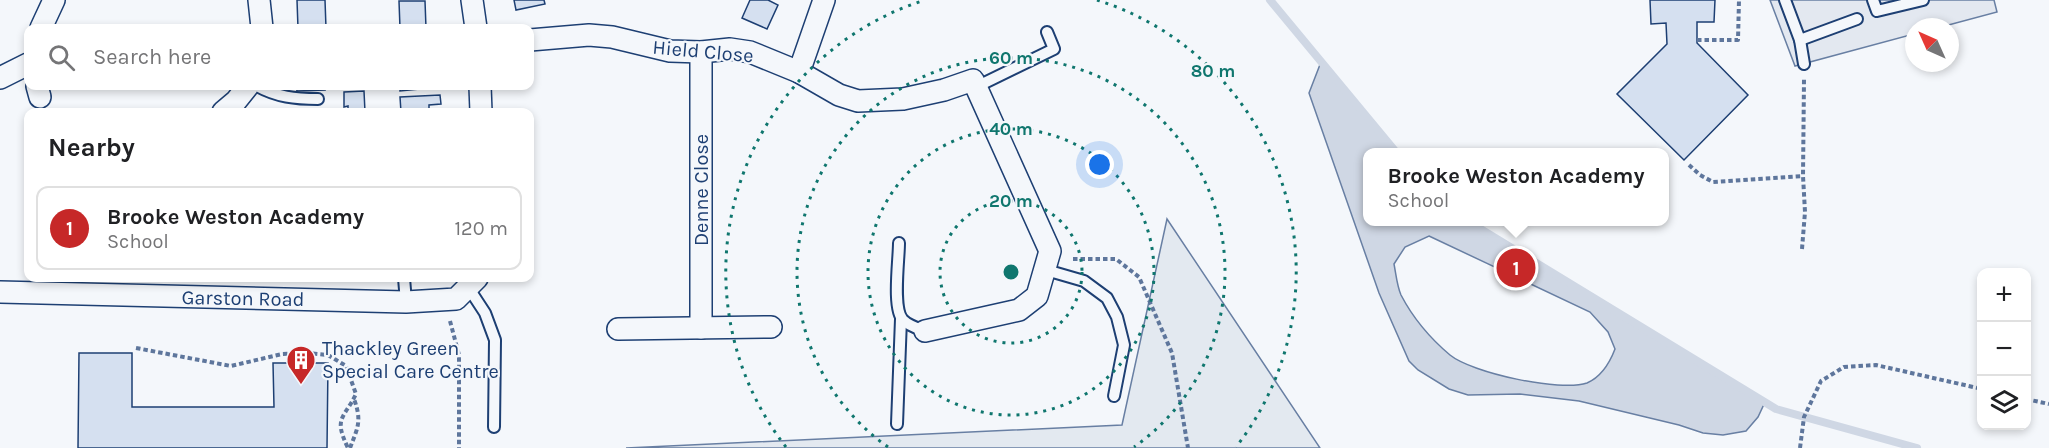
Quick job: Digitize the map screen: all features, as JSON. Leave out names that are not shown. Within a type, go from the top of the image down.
[{"type":"street","points":[[43,24],[54,0]]},
{"type":"street","points":[[259,0],[262,24]]},
{"type":"street","points":[[472,0],[475,24]]},
{"type":"street","points":[[799,72],[824,0]]},
{"type":"street","name":"Hield Close","points":[[534,40],[589,35],[612,37],[670,51],[701,52],[730,49],[750,52],[799,72],[839,95],[858,101],[903,99],[975,83]]},
{"type":"street","name":"Denne Close","points":[[701,52],[701,328]]},
{"type":"street","points":[[0,78],[24,66]]},
{"type":"street","points":[[925,331],[1019,310],[1036,296],[1048,260],[975,83]]},
{"type":"street","points":[[228,108],[245,90]]},
{"type":"street","points":[[480,90],[481,108]]},
{"type":"street","name":"Garston Road","points":[[0,292],[406,302],[456,299],[473,282]]},
{"type":"street","points":[[618,329],[771,327]]},
{"type":"lane","points":[[1785,0],[1800,40],[1804,64]]},
{"type":"lane","points":[[1874,0],[1877,11],[1923,0]]},
{"type":"lane","points":[[1800,40],[1857,19]]},
{"type":"lane","points":[[975,83],[1054,49],[1047,32]]},
{"type":"lane","points":[[264,90],[294,99],[318,99]]},
{"type":"lane","points":[[897,424],[901,319],[897,306],[899,243]]},
{"type":"lane","points":[[1048,260],[1084,281],[1107,298],[1117,317],[1124,345],[1114,396]]},
{"type":"lane","points":[[404,282],[406,302]]},
{"type":"lane","points":[[473,282],[495,340],[494,427]]},
{"type":"lane","points":[[901,319],[910,326],[925,331]]},
{"type":"path","points":[[1697,40],[1737,40],[1739,0]]},
{"type":"path","points":[[1802,249],[1805,212],[1804,64]]},
{"type":"path","points":[[1689,165],[1700,175],[1713,182],[1803,176]]},
{"type":"path","points":[[1048,260],[1116,259],[1138,277],[1172,353],[1188,448]]},
{"type":"path","points":[[445,301],[459,355],[459,448]]},
{"type":"path","points":[[136,348],[231,366],[282,354],[307,352],[328,355],[346,366],[356,394],[342,414],[342,436],[349,448]]},
{"type":"path","points":[[1800,448],[1804,417],[1821,381],[1844,367],[1876,364],[1977,388]]},
{"type":"path","points":[[349,448],[358,428],[359,414],[354,399]]},
{"type":"path","points":[[2031,400],[2049,404]]},
{"type":"shaded area","points":[[1770,0],[1994,0],[1997,12],[1959,22],[1959,18],[1905,18],[1905,36],[1795,66]]},
{"type":"shaded area","points":[[1321,62],[1393,148],[1363,148],[1363,226],[1476,226],[1765,402],[1758,417],[1746,431],[1723,435],[1703,433],[1579,401],[1520,394],[1468,395],[1449,389],[1418,370],[1409,361],[1379,293],[1309,93]],"holes":[[[1429,236],[1590,312],[1608,332],[1615,349],[1604,369],[1587,383],[1574,385],[1538,383],[1477,368],[1450,355],[1417,320],[1401,295],[1394,264],[1405,247]]]},
{"type":"shaded area","points":[[1167,219],[1320,448],[626,448],[1122,425]]},
{"type":"building","points":[[297,0],[325,0],[326,24],[298,24]]},
{"type":"building","points":[[514,0],[544,0],[545,4],[516,10]]},
{"type":"building","points":[[750,0],[768,0],[778,5],[767,29],[742,18]]},
{"type":"building","points":[[1650,0],[1715,0],[1714,22],[1697,22],[1697,43],[1748,95],[1684,160],[1617,94],[1667,44],[1666,23],[1651,24]]},
{"type":"building","points":[[399,1],[425,1],[426,24],[400,24]]},
{"type":"building","points":[[364,91],[365,108],[344,107],[344,92]]},
{"type":"building","points":[[440,95],[441,104],[429,105],[429,108],[401,108],[400,97]]},
{"type":"building","name":"Thackley Green Special Care Centre","points":[[79,353],[132,353],[132,407],[274,407],[273,363],[328,363],[327,448],[78,448]]},
{"type":"waterway","points":[[1270,0],[1393,148]]},
{"type":"waterway","points":[[1476,226],[1776,409],[1917,448]]},
{"type":"place","name":"Brooke Weston Academy","points":[[1516,268]]},
{"type":"place","name":"Thackley Green Special Care Centre","points":[[301,386]]}]
